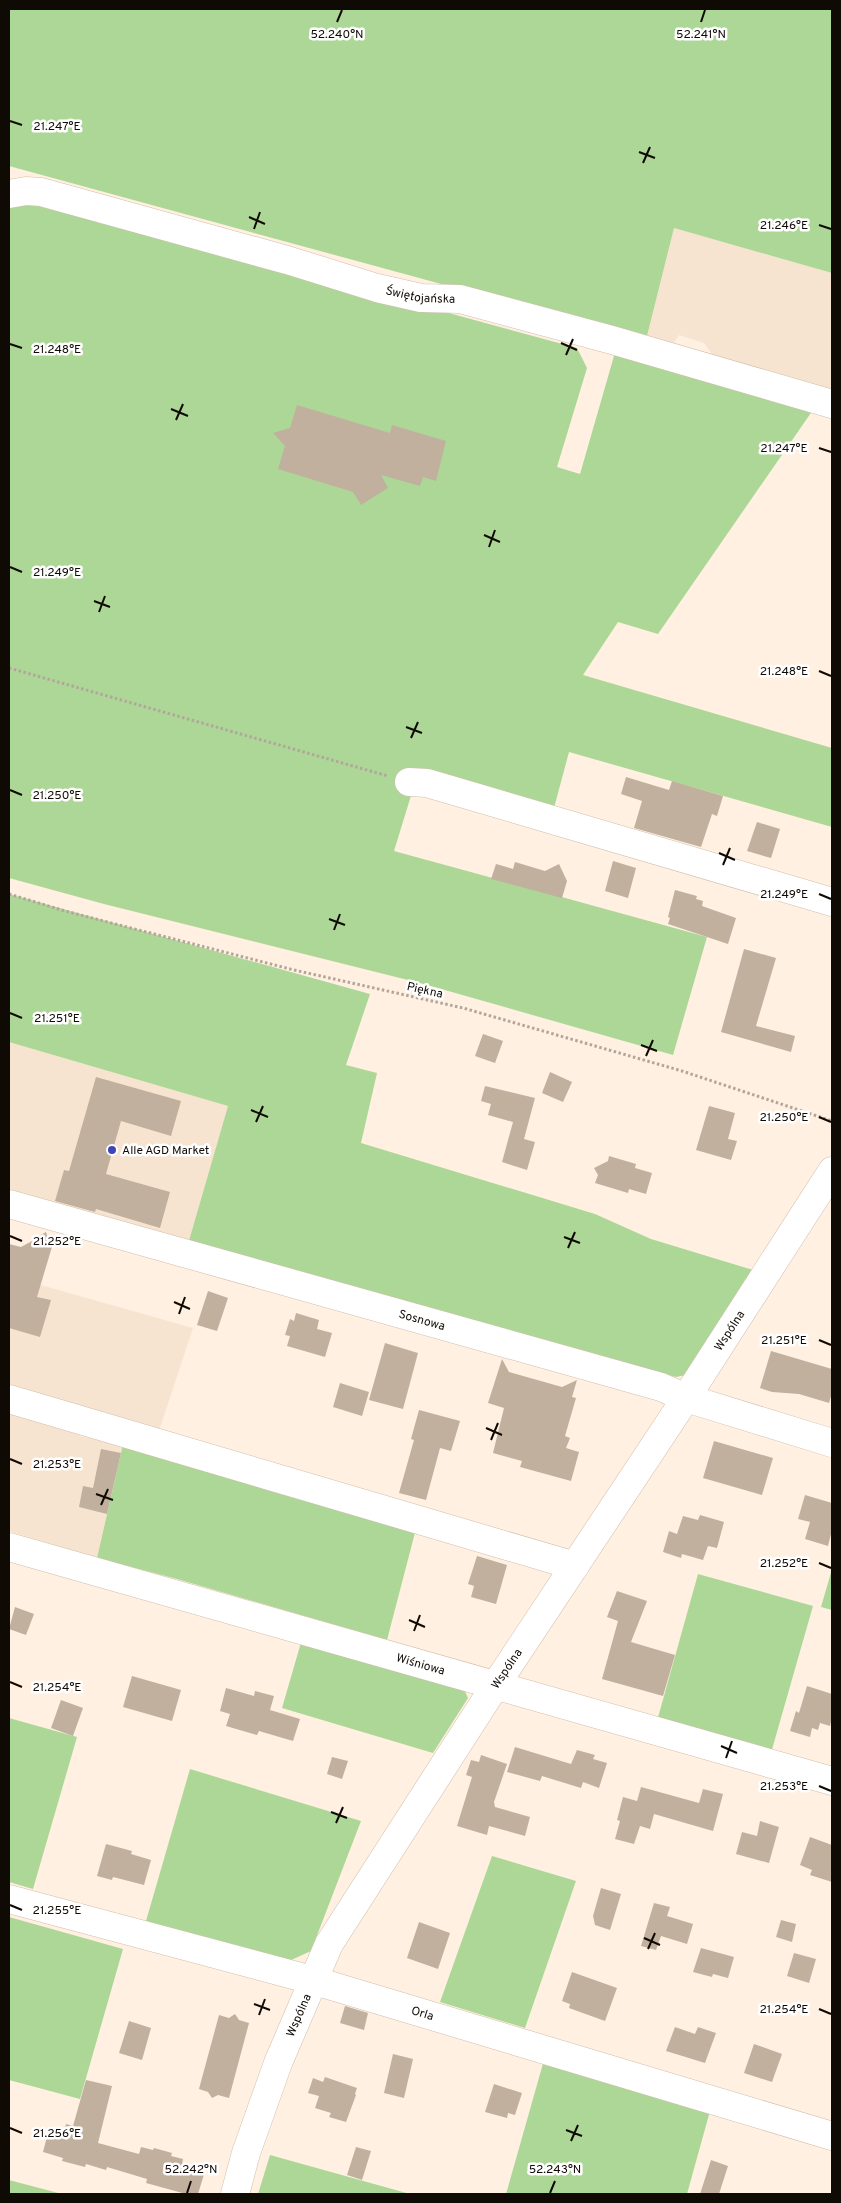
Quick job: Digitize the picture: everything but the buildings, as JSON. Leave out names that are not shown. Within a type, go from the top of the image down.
[{"type":"street","name":"Świętojańska","points":[[9,194],[26,191],[41,192],[287,260],[377,288],[421,298],[460,299],[612,340],[832,404]]},
{"type":"street","points":[[409,782],[427,783],[832,902]]},
{"type":"street","name":"Wspólna","points":[[235,2194],[246,2153],[278,2063],[329,1944],[495,1686],[686,1398],[832,1171]]},
{"type":"street","name":"Sosnowa","points":[[9,1204],[652,1384],[686,1398],[832,1443]]},
{"type":"street","points":[[9,1399],[575,1566]]},
{"type":"street","name":"Wiśniowa","points":[[9,1547],[832,1781]]},
{"type":"street","name":"Orla","points":[[9,1899],[312,1980],[832,2136]]},
{"type":"path","points":[[9,668],[409,782]]},
{"type":"path","name":"Piękna","points":[[9,894],[66,911],[294,970],[463,1008],[682,1071],[832,1121]]},
{"type":"shaded area","points":[[674,228],[832,273],[832,396],[714,357],[704,343],[679,335],[673,344],[647,336]]},
{"type":"shaded area","name":"Alle AGD Market","points":[[9,1042],[228,1106],[188,1244],[9,1194]]},
{"type":"shaded area","points":[[9,1276],[193,1328],[157,1437],[9,1393]]},
{"type":"shaded area","points":[[9,1407],[73,1425],[80,1436],[106,1442],[118,1438],[124,1440],[97,1558],[9,1531]]},
{"type":"green space","points":[[9,9],[832,9],[832,273],[674,228],[646,340],[9,166]]},
{"type":"green space","points":[[43,198],[288,269],[577,348],[587,368],[557,467],[580,474],[616,349],[815,407],[658,634],[618,622],[583,675],[832,748],[832,827],[569,752],[554,808],[414,786],[394,851],[707,937],[673,1055],[420,983],[104,904],[9,878],[9,201]]},
{"type":"green space","points":[[9,894],[370,994],[346,1065],[377,1073],[361,1143],[595,1214],[651,1239],[753,1270],[686,1375],[676,1377],[188,1244],[228,1106],[9,1042]]},
{"type":"green space","points":[[124,1440],[417,1525],[387,1640],[177,1579],[97,1558]]},
{"type":"green space","points":[[832,1569],[832,1610],[821,1607]]},
{"type":"green space","points":[[698,1574],[813,1606],[771,1753],[657,1721]]},
{"type":"green space","points":[[302,1639],[462,1685],[468,1698],[433,1753],[282,1708]]},
{"type":"green space","points":[[9,1718],[77,1737],[33,1889],[9,1882]]},
{"type":"green space","points":[[190,1769],[361,1821],[311,1951],[289,1961],[146,1921]]},
{"type":"green space","points":[[492,1856],[576,1881],[525,2028],[440,2002]]},
{"type":"green space","points":[[9,1917],[123,1949],[80,2099],[9,2080]]},
{"type":"green space","points":[[544,2060],[710,2111],[687,2194],[506,2194]]},
{"type":"green space","points":[[270,2155],[410,2194],[258,2194]]},
{"type":"green space","points":[[9,2180],[62,2194],[9,2194]]},
{"type":"place","name":"Alle AGD Market","points":[[112,1150]]}]
